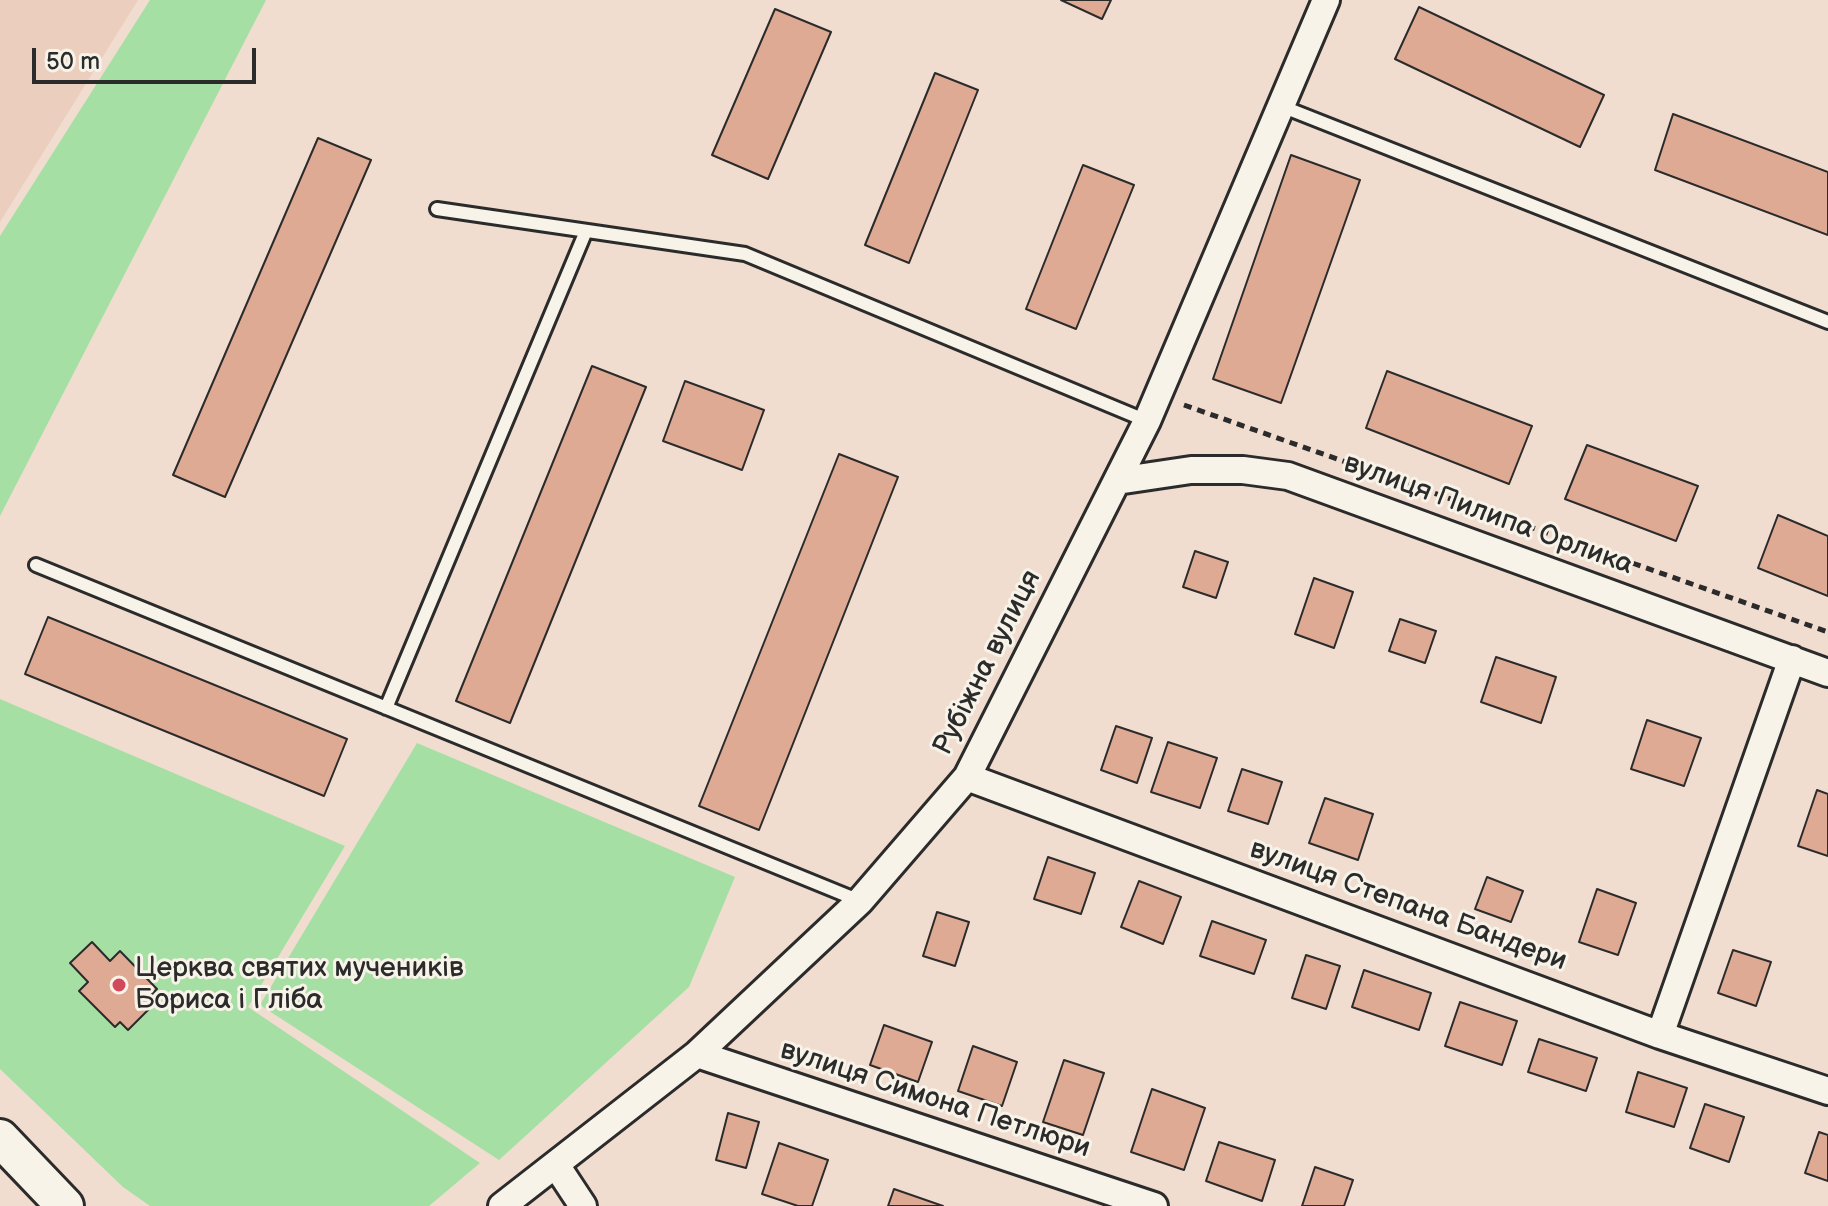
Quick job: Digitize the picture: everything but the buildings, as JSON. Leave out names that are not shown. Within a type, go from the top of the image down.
[{"type":"main road","points":[[0,1138],[65,1206]]},
{"type":"street","name":"Рубіжна вулиця","points":[[502,1206],[697,1054],[860,901],[967,777],[1147,421],[1326,0]]},
{"type":"street","name":"вулиця Пилипа Орлика","points":[[1117,481],[1191,470],[1243,470],[1288,476],[1828,673]]},
{"type":"street","points":[[1660,1035],[1792,659]]},
{"type":"street","name":"вулиця Степана Бандери","points":[[967,777],[1660,1035],[1828,1091]]},
{"type":"street","name":"вулиця Симона Петлюри","points":[[697,1054],[1154,1206]]},
{"type":"street","points":[[556,1165],[583,1206]]},
{"type":"lane","points":[[1281,106],[1828,322]]},
{"type":"lane","points":[[437,209],[745,254],[1147,421]]},
{"type":"lane","points":[[386,708],[586,231]]},
{"type":"lane","points":[[36,565],[860,901]]},
{"type":"path","points":[[1158,396],[1828,632]]},
{"type":"shaded area","points":[[0,0],[138,0],[0,222]]},
{"type":"green space","points":[[150,0],[266,0],[0,516],[0,236]]},
{"type":"green space","points":[[0,699],[345,846],[248,1007],[480,1163],[429,1206],[150,1206],[123,1187],[0,1069]]},
{"type":"green space","points":[[417,743],[735,877],[689,987],[499,1160],[260,1005]]},
{"type":"place","name":"Церква святих мучеників Бориса і Гліба","points":[[119,985]]}]
